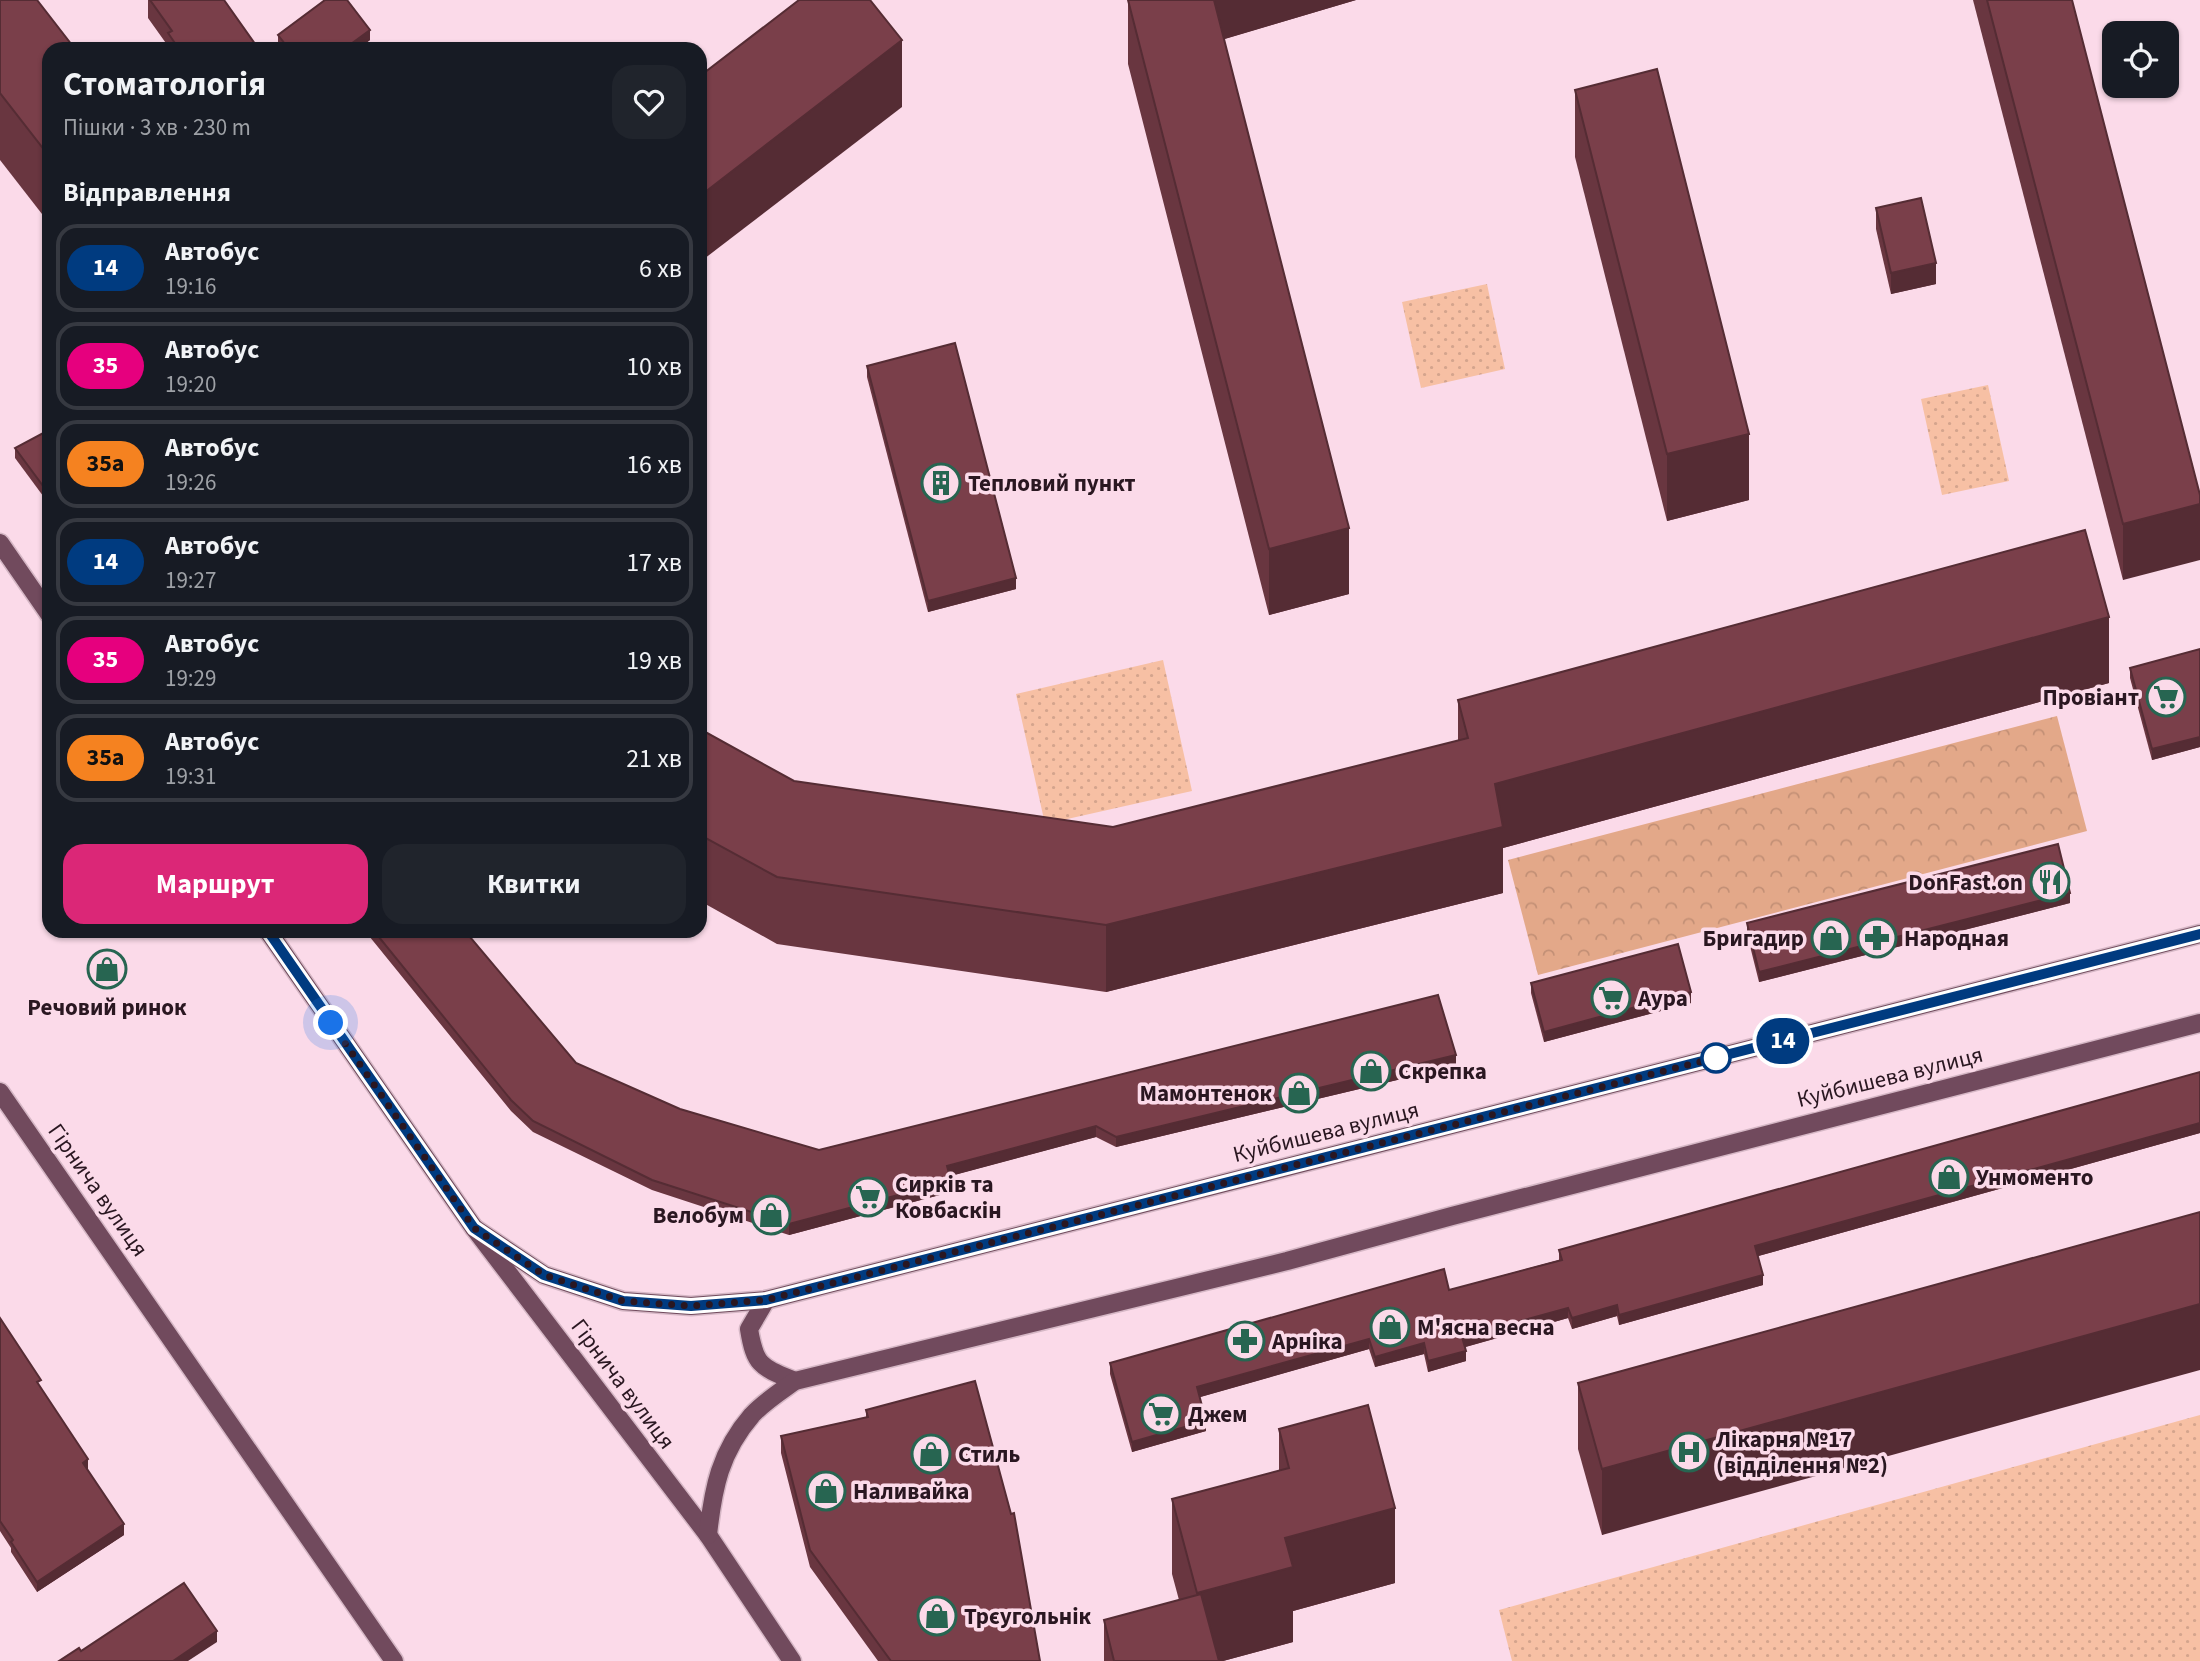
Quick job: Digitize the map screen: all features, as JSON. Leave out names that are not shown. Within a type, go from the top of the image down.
[{"type":"main road","points":[[0,542],[42,604]]},
{"type":"main road","name":"Куйбишева вулиця","points":[[474,1228],[544,1275],[623,1301],[691,1306],[766,1300],[2200,934]]},
{"type":"main road","name":"Гірнича вулиця","points":[[273,938],[474,1228],[708,1535],[792,1661]]},
{"type":"main road","name":"Куйбишева вулиця","points":[[708,1535],[713,1492],[729,1447],[754,1413],[794,1381],[1287,1261],[2200,1023]]},
{"type":"main road","name":"Гірнича вулиця","points":[[0,1091],[394,1661]]},
{"type":"main road","points":[[766,1300],[749,1329],[752,1349],[764,1368],[794,1381]]},
{"type":"green space","points":[[2057,716],[2087,831],[1538,975],[1508,860]]},
{"type":"shaded area","points":[[1487,284],[1505,369],[1421,388],[1402,302]]},
{"type":"shaded area","points":[[1988,385],[2009,481],[1942,495],[1921,399]]},
{"type":"shaded area","points":[[1163,660],[1192,791],[1045,824],[1016,694]]},
{"type":"shaded area","points":[[2200,1415],[2200,1661],[1512,1661],[1499,1610]]},
{"type":"building","points":[[0,0],[37,0],[70,42],[42,42],[42,147],[0,93]]},
{"type":"building","points":[[150,0],[224,0],[254,42],[174,42],[168,33],[172,31]]},
{"type":"building","points":[[325,0],[347,0],[370,30],[354,42],[284,42],[278,35]]},
{"type":"building","points":[[799,0],[870,0],[902,40],[707,191],[707,71]]},
{"type":"building","points":[[1128,0],[1214,0],[1349,528],[1269,549]]},
{"type":"building","points":[[1987,0],[2072,0],[2200,495],[2200,504],[2123,524]]},
{"type":"building","points":[[1657,69],[1749,434],[1667,454],[1575,90]]},
{"type":"building","points":[[1921,198],[1936,263],[1891,273],[1876,208]]},
{"type":"building","name":"Тепловий пункт","points":[[955,343],[1016,578],[928,601],[867,366]]},
{"type":"building","points":[[42,434],[42,485],[15,448]]},
{"type":"building","points":[[2085,530],[2109,617],[1495,784],[1503,827],[1106,925],[777,877],[707,839],[707,733],[794,781],[1113,827],[1468,738],[1458,700]]},
{"type":"building","name":"Провіант","points":[[2200,649],[2200,737],[2152,749],[2130,668]]},
{"type":"building","points":[[2058,844],[2070,893],[1759,972],[1747,923]]},
{"type":"building","points":[[380,938],[471,938],[576,1063],[680,1109],[819,1150],[1438,995],[1456,1055],[1116,1137],[1096,1126],[947,1166],[951,1181],[789,1224],[652,1180],[533,1121],[511,1100]]},
{"type":"building","name":"Аура","points":[[1678,944],[1691,992],[1544,1032],[1531,983]]},
{"type":"building","points":[[2200,1072],[2200,1123],[1755,1246],[1763,1275],[1619,1315],[1617,1305],[1572,1318],[1568,1308],[1462,1337],[1466,1351],[1428,1361],[1424,1343],[1375,1357],[1369,1339],[1197,1387],[1206,1421],[1132,1442],[1110,1363],[1444,1269],[1449,1290],[1562,1260],[1559,1250]]},
{"type":"building","points":[[2200,1212],[2200,1304],[1602,1469],[1578,1383]]},
{"type":"building","points":[[0,1318],[41,1380],[37,1382],[88,1459],[83,1463],[124,1524],[37,1582],[0,1521]]},
{"type":"building","points":[[975,1381],[1011,1514],[1014,1513],[1040,1661],[891,1661],[810,1550],[781,1436],[868,1417],[866,1410]]},
{"type":"building","points":[[1368,1405],[1395,1508],[1285,1538],[1293,1567],[1197,1593],[1172,1499],[1289,1468],[1279,1429]]},
{"type":"building","points":[[184,1583],[217,1631],[173,1661],[59,1661],[79,1648],[81,1651]]},
{"type":"building","points":[[1201,1594],[1219,1661],[1114,1661],[1104,1620]]},
{"type":"bus line","name":"14","points":[[273,938],[474,1228],[544,1275],[623,1301],[691,1306],[766,1300],[2200,934]]},
{"type":"place","name":"Тепловий пункт","points":[[941,483]]},
{"type":"place","name":"Провіант","points":[[2166,697]]},
{"type":"place","name":"DonFast.on","points":[[2050,882]]},
{"type":"place","name":"Бригадир","points":[[1831,938]]},
{"type":"place","name":"Народная","points":[[1877,938]]},
{"type":"place","name":"Речовий ринок","points":[[107,969]]},
{"type":"place","name":"Аура","points":[[1611,998]]},
{"type":"place","name":"Скрепка","points":[[1371,1071]]},
{"type":"place","name":"Мамонтенок","points":[[1299,1093]]},
{"type":"place","name":"Унмоменто","points":[[1949,1177]]},
{"type":"place","name":"Сирків та Ковбаскін","points":[[868,1197]]},
{"type":"place","name":"Велобум","points":[[771,1215]]},
{"type":"place","name":"М'ясна весна","points":[[1390,1327]]},
{"type":"place","name":"Арніка","points":[[1245,1341]]},
{"type":"place","name":"Джем","points":[[1161,1414]]},
{"type":"place","name":"Лікарня №17 (відділення №2)","points":[[1689,1452]]},
{"type":"place","name":"Стиль","points":[[931,1454]]},
{"type":"place","name":"Наливайка","points":[[826,1491]]},
{"type":"place","name":"Трєугольнік","points":[[937,1616]]},
{"type":"route","points":[[331,1023],[474,1228],[544,1275],[623,1301],[691,1306],[766,1300],[1719,1057],[1716,1058]]}]
